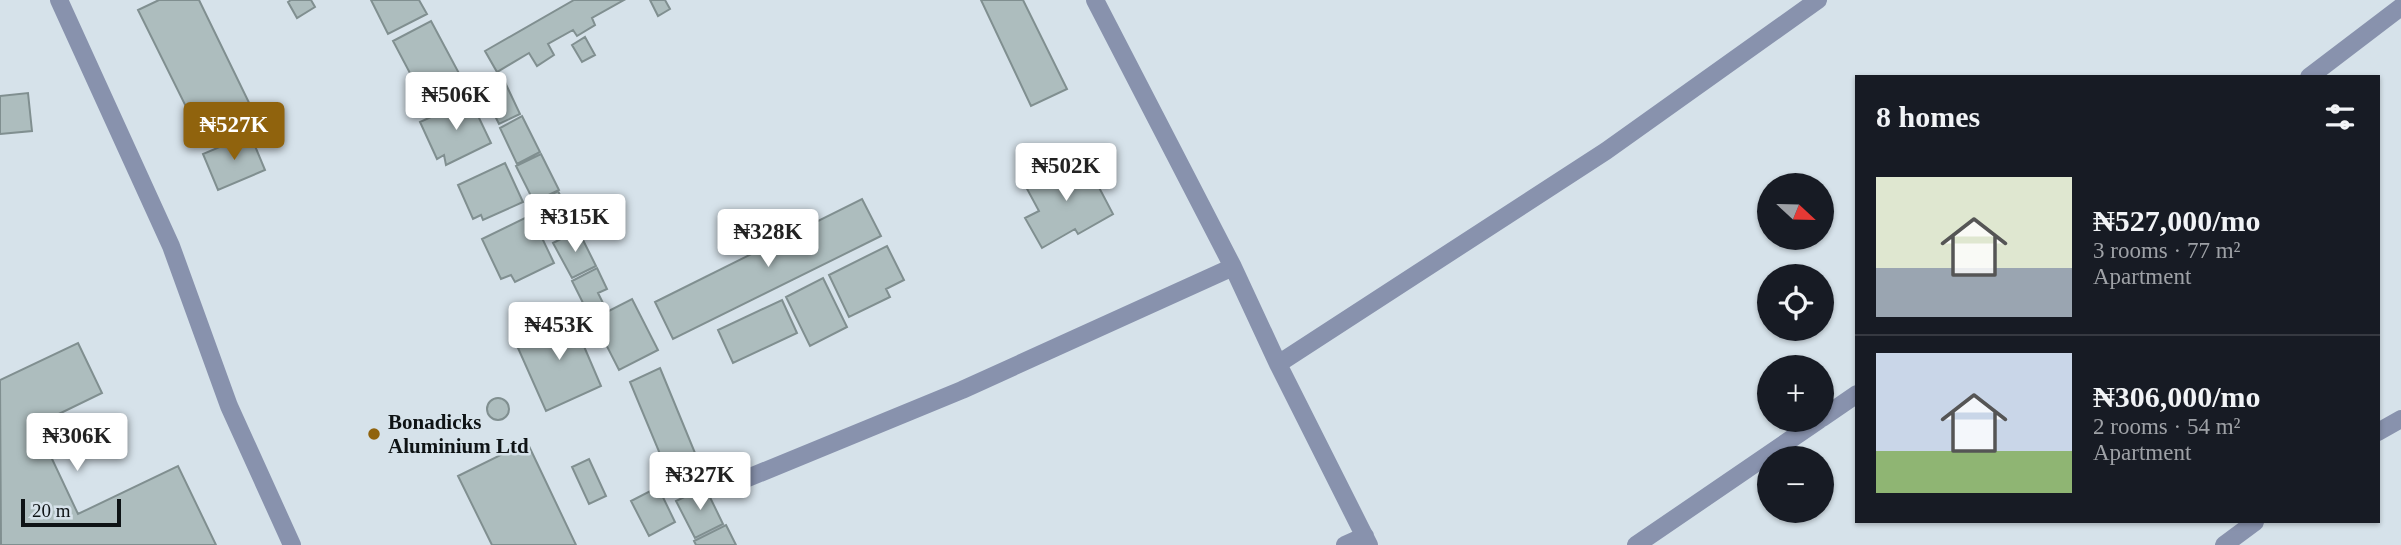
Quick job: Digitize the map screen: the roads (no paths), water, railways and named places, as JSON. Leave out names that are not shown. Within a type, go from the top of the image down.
[{"type":"street","points":[[59,0],[171,246],[229,406],[292,545]]},
{"type":"street","points":[[1095,0],[1233,267],[1278,364],[1367,541],[1345,545]]},
{"type":"street","points":[[1278,364],[1606,151],[1818,0]]},
{"type":"street","points":[[2312,75],[2401,7]]},
{"type":"street","points":[[721,489],[962,390],[1233,267]]},
{"type":"street","points":[[1834,410],[1855,395]]},
{"type":"street","points":[[2380,431],[2401,419]]},
{"type":"street","points":[[1636,545],[1801,432]]},
{"type":"street","points":[[2224,545],[2254,523]]},
{"type":"place","name":"Bonadicks Aluminium Ltd","points":[[374,434]]}]
